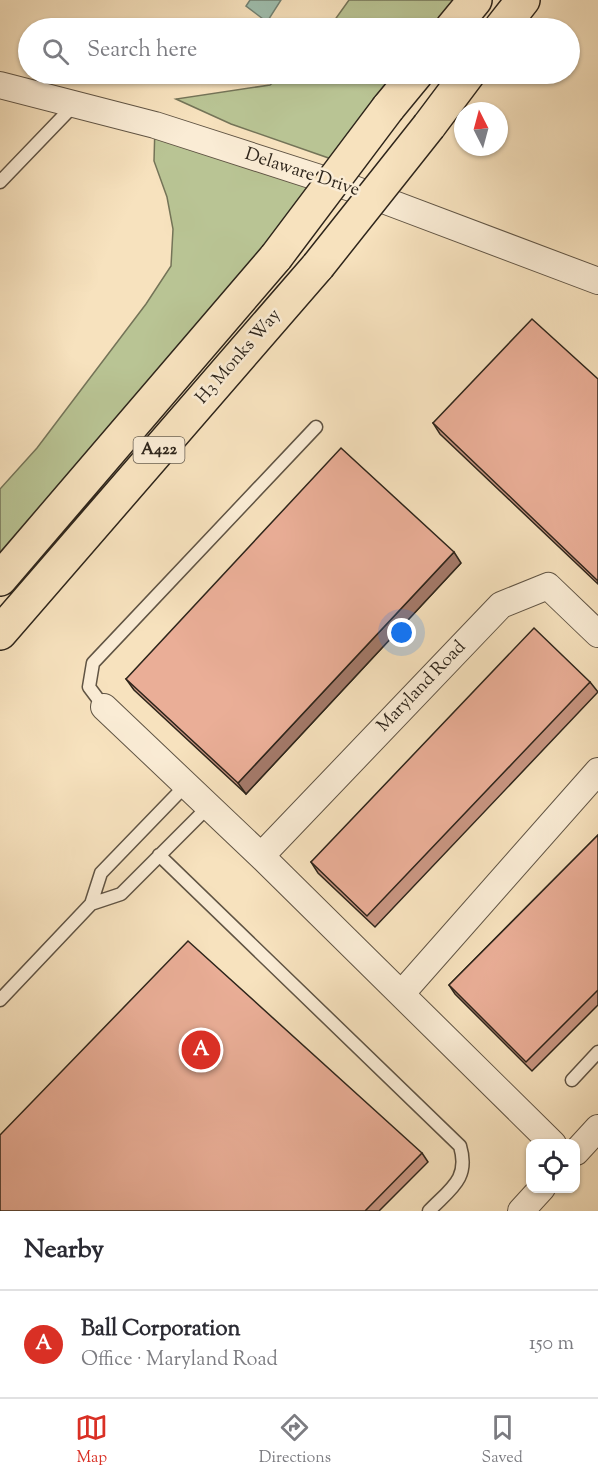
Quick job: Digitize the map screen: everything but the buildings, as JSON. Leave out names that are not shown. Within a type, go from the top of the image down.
[{"type":"main road","points":[[460,18],[475,0]]},
{"type":"main road","points":[[509,18],[523,0]]},
{"type":"main road","name":"H3 Monks Way","points":[[0,579],[276,257],[408,84]]},
{"type":"main road","name":"H3 Monks Way","points":[[0,633],[318,266],[460,84]]},
{"type":"street","name":"Delaware Drive","points":[[0,85],[155,125],[354,189],[598,281]]},
{"type":"street","name":"Maryland Road","points":[[261,856],[501,605],[548,586],[598,634]]},
{"type":"street","points":[[104,707],[261,856],[549,1139]]},
{"type":"street","points":[[402,993],[598,771]]},
{"type":"street","points":[[580,1148],[598,1128]]},
{"type":"street","points":[[521,1211],[537,1193]]},
{"type":"lane","points":[[0,182],[75,104]]},
{"type":"lane","points":[[104,707],[89,687],[93,663],[316,427]]},
{"type":"lane","points":[[0,1000],[91,904],[101,873],[186,785]]},
{"type":"lane","points":[[91,904],[121,894],[209,806]]},
{"type":"lane","points":[[159,855],[460,1146],[464,1158],[464,1169],[458,1181],[429,1211]]},
{"type":"lane","points":[[572,1080],[598,1052]]},
{"type":"green space","points":[[349,0],[475,0],[460,18],[336,18]]},
{"type":"green space","points":[[408,84],[343,163],[231,124],[176,99],[270,85]]},
{"type":"green space","points":[[155,125],[333,182],[0,579],[0,489],[37,448],[146,304],[171,266],[173,229],[167,197],[154,161]]},
{"type":"shaded area","points":[[250,0],[281,0],[270,18],[262,18],[246,6]]},
{"type":"place","name":"Ball Corporation","points":[[201,1050]]}]
